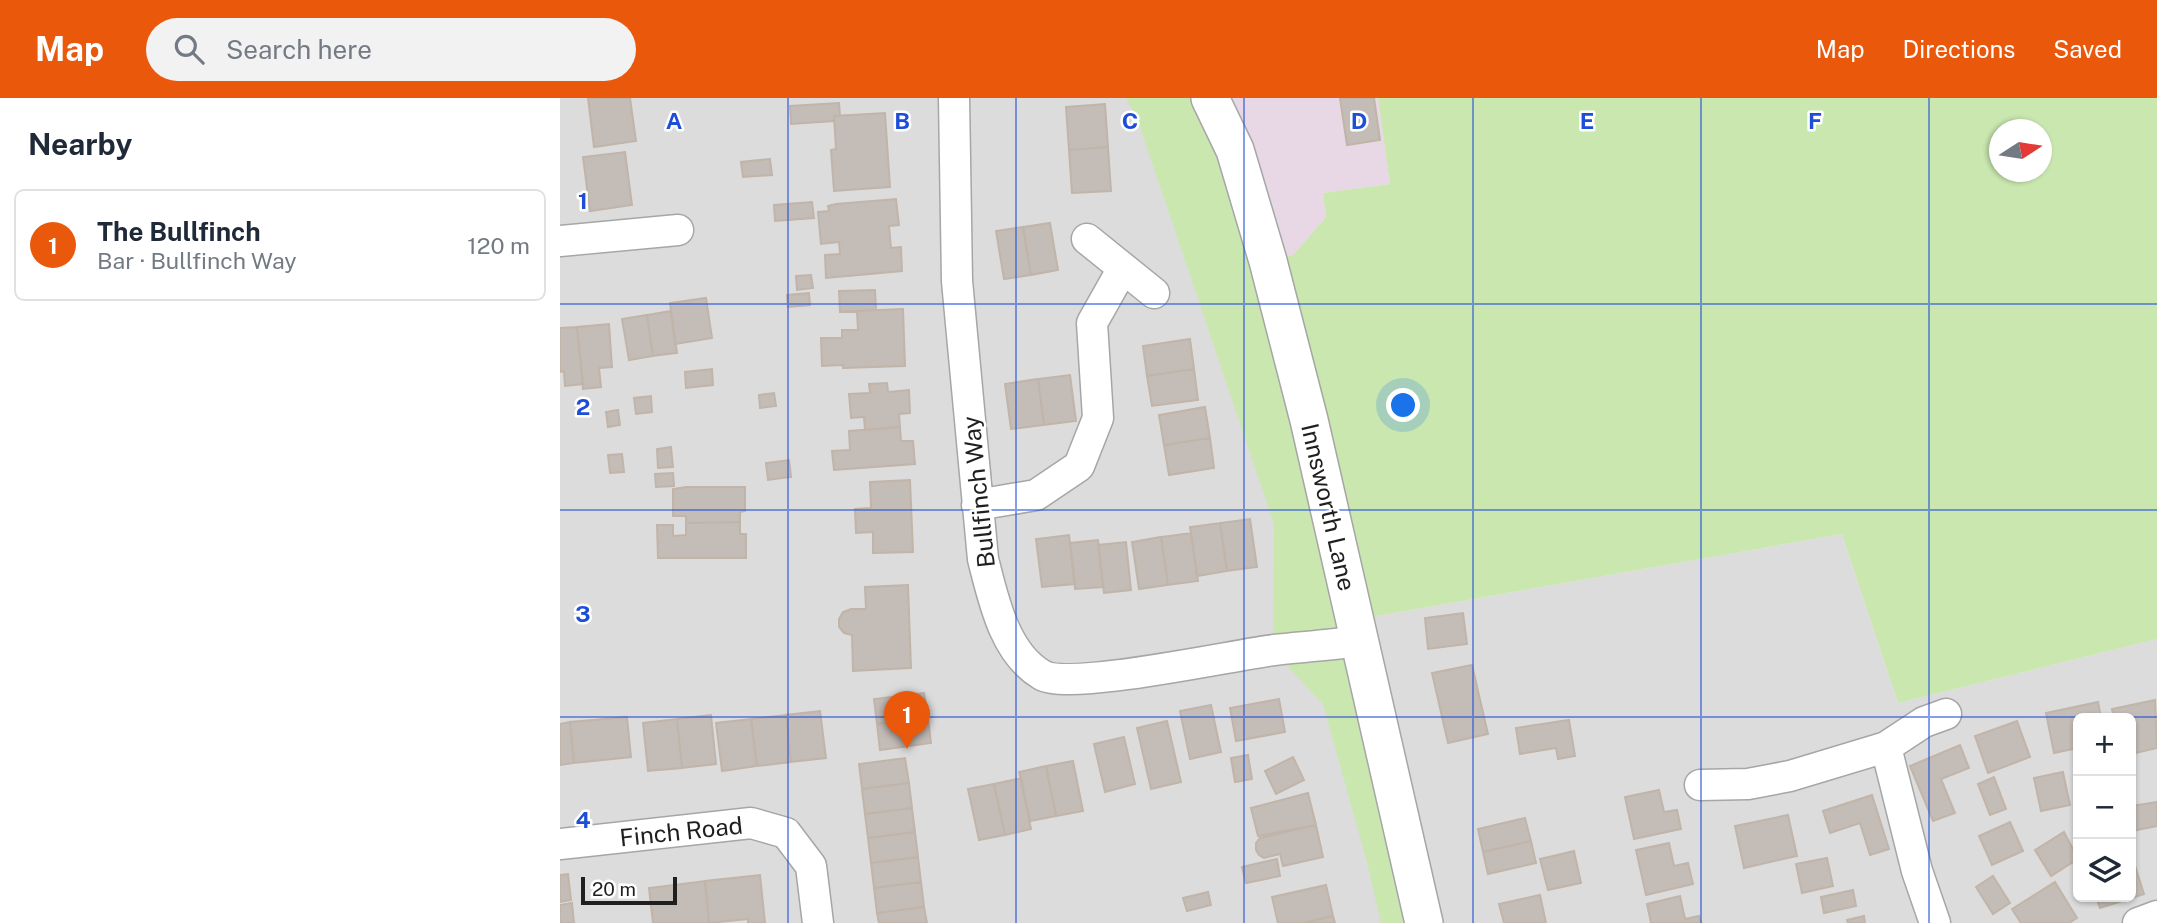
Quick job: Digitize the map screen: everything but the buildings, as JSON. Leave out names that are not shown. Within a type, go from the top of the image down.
[{"type":"street","name":"Bullfinch Way","points":[[954,98],[957,281],[983,559],[993,598],[1013,648],[1043,676],[1087,680],[1273,650],[1359,641]]},
{"type":"street","name":"Innsworth Lane","points":[[1210,98],[1235,150],[1268,261],[1309,420],[1424,923]]},
{"type":"street","points":[[560,241],[678,230]]},
{"type":"street","points":[[1087,239],[1154,293]]},
{"type":"street","points":[[978,505],[1037,495],[1079,466],[1098,418],[1092,323],[1124,268]]},
{"type":"street","points":[[1700,785],[1768,781],[1886,747],[1924,722],[1946,714]]},
{"type":"street","points":[[1886,747],[1917,871],[1935,923]]},
{"type":"street","name":"Finch Road","points":[[560,844],[751,823],[786,833],[811,866],[818,923]]},
{"type":"street","points":[[2137,923],[2157,916]]},
{"type":"shaded area","points":[[560,98],[1210,98],[1354,620],[1842,534],[1898,703],[2157,639],[2157,923],[560,923]]},
{"type":"shaded area","points":[[1210,98],[1378,98],[1390,184],[1323,193],[1326,217],[1293,255],[1268,261]]},
{"type":"green space","points":[[1126,98],[1210,98],[1268,261],[1293,255],[1326,217],[1323,193],[1390,184],[1378,98],[2157,98],[2157,639],[1898,703],[1842,534],[1354,620],[1424,923],[1381,923],[1323,704],[1273,651],[1274,524],[1137,118]]},
{"type":"place","name":"The Bullfinch","points":[[907,749]]}]
